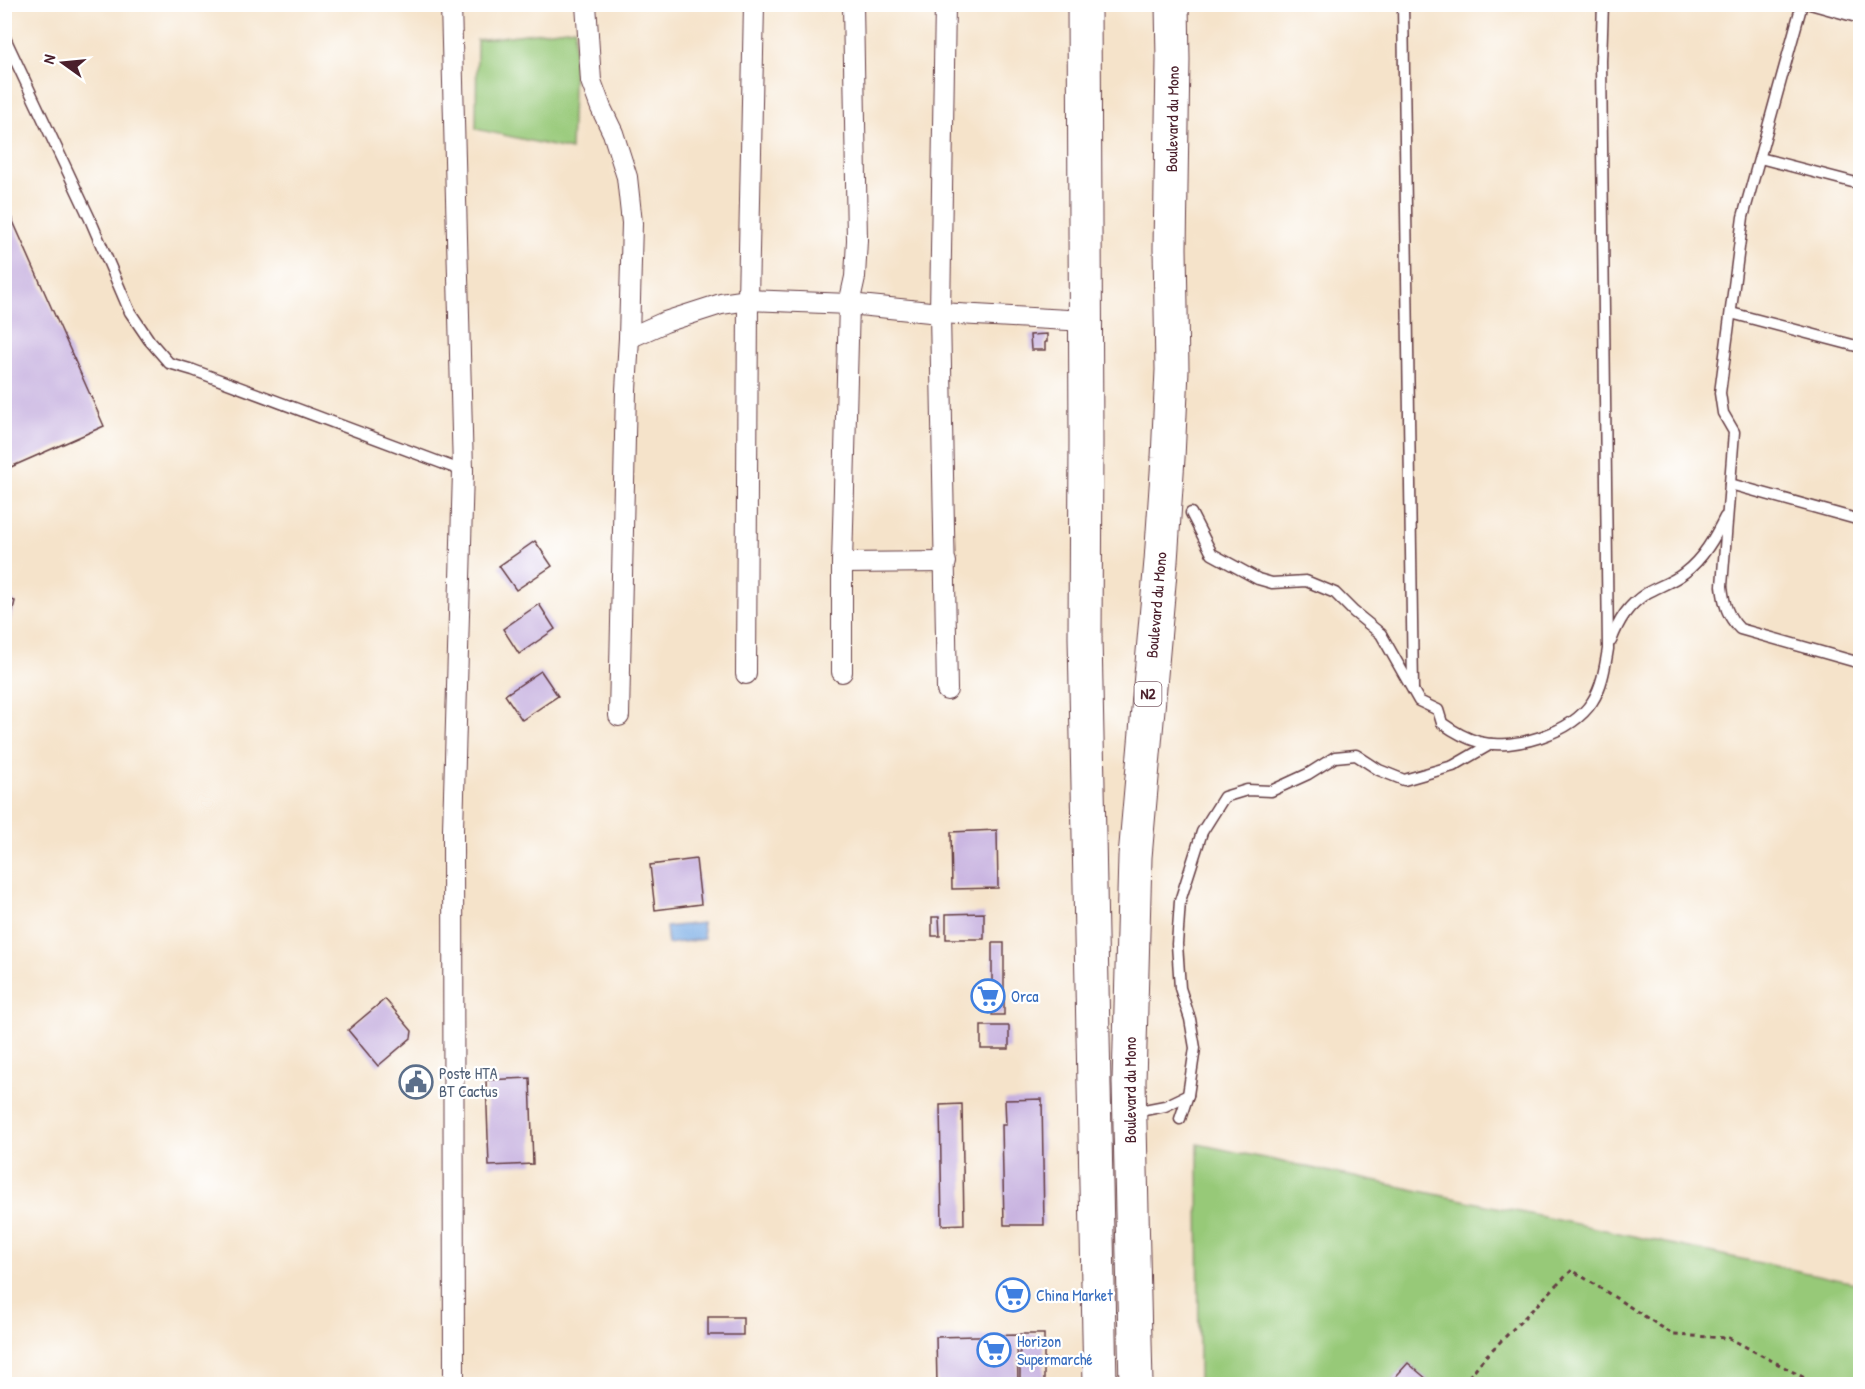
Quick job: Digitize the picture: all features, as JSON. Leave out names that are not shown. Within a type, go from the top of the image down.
[{"type":"highway","name":"Boulevard du Mono","points":[[1084,4],[1085,637],[1100,1384]]},
{"type":"highway","name":"Boulevard du Mono","points":[[1136,1384],[1129,1058],[1135,857],[1161,561],[1172,370],[1170,248],[1172,4]]},
{"type":"street","points":[[451,4],[463,471],[453,830],[454,1384]]},
{"type":"street","points":[[586,4],[591,81],[613,133],[627,177],[632,223],[619,716]]},
{"type":"street","points":[[746,674],[748,300],[754,4]]},
{"type":"street","points":[[842,672],[842,563],[849,304],[855,277],[857,240],[853,4]]},
{"type":"street","points":[[945,4],[940,313],[947,690]]},
{"type":"street","points":[[629,338],[665,322],[722,304],[748,300],[849,304],[940,313],[1086,321]]},
{"type":"street","points":[[842,563],[946,562]]},
{"type":"lane","points":[[1403,4],[1413,688]]},
{"type":"lane","points":[[1602,4],[1608,649]]},
{"type":"lane","points":[[1803,4],[1743,217],[1720,393],[1724,413],[1734,432],[1722,586],[1725,606],[1731,620],[1740,629],[1860,663]]},
{"type":"lane","points":[[1810,4],[1860,18]]},
{"type":"lane","points":[[4,36],[90,219],[130,312],[149,340],[169,363],[463,471]]},
{"type":"lane","points":[[1760,158],[1860,184]]},
{"type":"lane","points":[[1731,313],[1860,347]]},
{"type":"lane","points":[[1730,484],[1860,519]]},
{"type":"lane","points":[[1191,513],[1212,554],[1258,579],[1272,583],[1306,581],[1335,593],[1381,634],[1419,701],[1438,710],[1442,723],[1447,727],[1468,738],[1491,744],[1525,742],[1540,738],[1564,727],[1577,717],[1591,703],[1597,691],[1618,622],[1627,610],[1646,594],[1684,574],[1714,538],[1728,510]]},
{"type":"lane","points":[[1180,1119],[1188,1095],[1195,1047],[1190,1019],[1180,988],[1177,944],[1180,901],[1202,832],[1224,797],[1247,790],[1271,791],[1308,774],[1335,757],[1356,755],[1379,770],[1404,780],[1453,766],[1491,744]]},
{"type":"lane","points":[[1130,1113],[1165,1106],[1188,1095]]},
{"type":"path","points":[[1463,1384],[1485,1357],[1572,1270],[1674,1335],[1729,1338],[1816,1384]]},
{"type":"green space","points":[[575,28],[571,150],[476,129],[477,40]]},
{"type":"green space","points":[[1198,1144],[1860,1284],[1860,1384],[1424,1384],[1428,1380],[1408,1363],[1389,1384],[1199,1384]]},
{"type":"water","points":[[702,923],[704,939],[668,944],[666,927]]},
{"type":"building","points":[[4,201],[104,426],[4,470]]},
{"type":"building","points":[[1047,334],[1045,350],[1031,350],[1030,335]]},
{"type":"building","points":[[535,541],[552,566],[516,590],[499,566]]},
{"type":"building","points":[[4,598],[15,601],[5,642],[4,642]]},
{"type":"building","points":[[539,604],[555,629],[519,654],[503,629]]},
{"type":"building","points":[[541,671],[558,696],[522,720],[505,695]]},
{"type":"building","points":[[997,830],[998,888],[952,889],[951,832]]},
{"type":"building","points":[[696,859],[701,904],[655,910],[650,865]]},
{"type":"building","points":[[984,913],[984,939],[946,939],[946,914]]},
{"type":"building","points":[[932,917],[939,917],[940,936],[932,936]]},
{"type":"building","points":[[992,943],[1004,943],[1004,1015],[992,1015]]},
{"type":"building","points":[[385,999],[412,1031],[411,1038],[378,1066],[348,1030]]},
{"type":"building","points":[[981,1026],[1009,1026],[1009,1049],[981,1049]]},
{"type":"building","points":[[530,1078],[533,1164],[489,1166],[486,1080]]},
{"type":"building","points":[[1042,1099],[1044,1225],[1004,1225],[1002,1125],[1006,1125],[1005,1100]]},
{"type":"building","points":[[962,1104],[964,1224],[942,1225],[940,1105]]},
{"type":"building","points":[[708,1317],[743,1317],[743,1335],[708,1335]]},
{"type":"building","points":[[1020,1334],[1044,1334],[1044,1384],[1020,1384]]},
{"type":"building","points":[[1017,1335],[1018,1384],[937,1384],[936,1337]]},
{"type":"building","points":[[1408,1363],[1428,1380],[1424,1384],[1389,1384]]},
{"type":"place","name":"Orca","points":[[988,996]]},
{"type":"place","name":"Poste HTA BT Cactus","points":[[416,1082]]},
{"type":"place","name":"China Market","points":[[1013,1295]]},
{"type":"place","name":"Horizon Supermarché","points":[[994,1350]]}]
